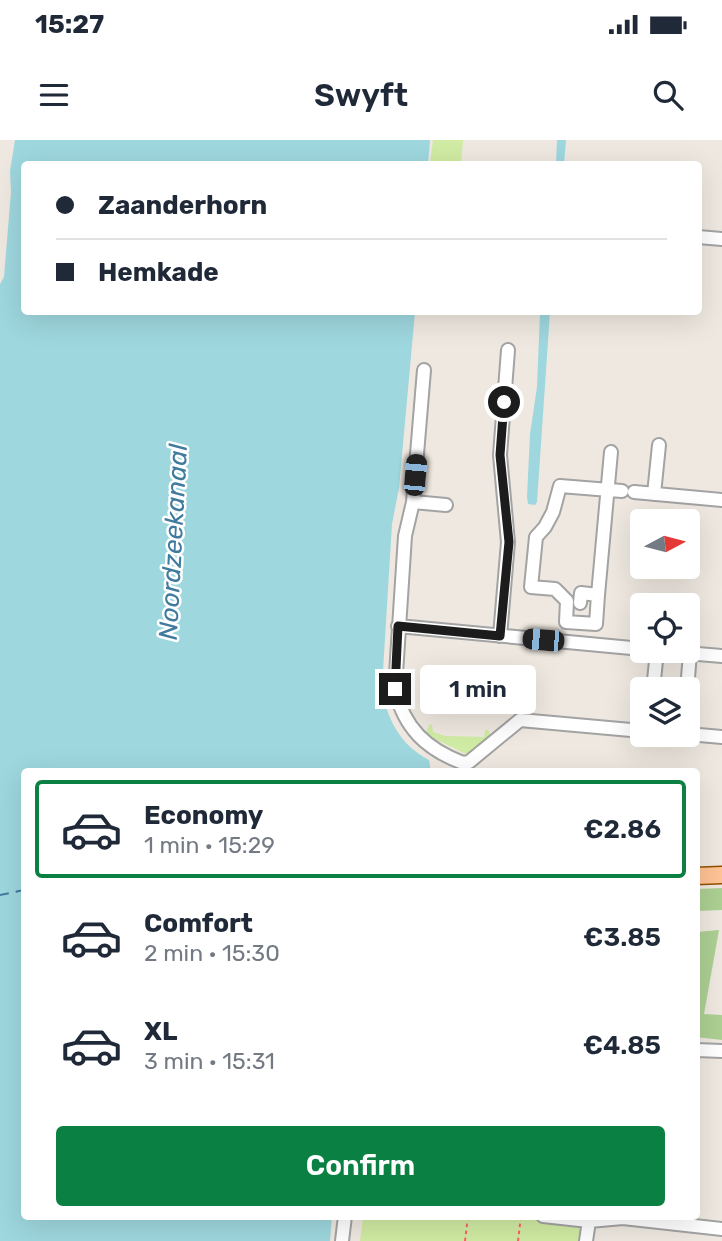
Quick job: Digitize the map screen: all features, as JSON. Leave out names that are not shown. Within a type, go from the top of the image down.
[{"type":"main road","points":[[700,876],[722,875]]},
{"type":"street","points":[[702,237],[722,239]]},
{"type":"street","points":[[500,636],[509,542],[500,455],[508,350]]},
{"type":"street","points":[[425,370],[413,502],[405,536],[395,689],[399,707],[409,725],[433,748],[464,767],[520,720],[630,730]]},
{"type":"street","points":[[654,494],[659,445]]},
{"type":"street","points":[[574,621],[596,624],[611,452]]},
{"type":"street","points":[[570,643],[574,621],[567,601],[555,589],[531,587],[536,537],[553,512],[560,485],[722,500]]},
{"type":"street","points":[[413,502],[446,505]]},
{"type":"street","points":[[580,603],[581,593],[598,595]]},
{"type":"street","points":[[398,626],[630,648]]},
{"type":"street","points":[[700,654],[722,656]]},
{"type":"street","points":[[700,735],[722,737]]},
{"type":"street","points":[[700,1050],[722,1051]]},
{"type":"street","points":[[342,1241],[345,1220]]},
{"type":"street","points":[[580,1220],[598,1220]]},
{"type":"street","points":[[648,1220],[722,1229]]},
{"type":"street","points":[[586,1241],[589,1221]]},
{"type":"path","points":[[465,1241],[468,1220]]},
{"type":"path","points":[[518,1241],[521,1220]]},
{"type":"green space","points":[[433,140],[463,140],[461,161],[430,161]]},
{"type":"green space","points":[[430,724],[433,732],[445,736],[484,737],[485,730],[488,730],[491,736],[466,754],[426,732]]},
{"type":"green space","points":[[722,888],[722,910],[700,911],[700,889]]},
{"type":"green space","points":[[719,930],[704,1014],[722,1015],[722,1040],[700,1037],[700,932]]},
{"type":"green space","points":[[363,1220],[538,1220],[578,1224],[582,1230],[581,1241],[360,1241]]},
{"type":"water","name":"Noordzeekanaal","points":[[15,140],[430,140],[428,161],[21,161],[21,315],[415,315],[399,488],[392,524],[382,687],[396,730],[410,747],[429,760],[430,768],[21,768],[21,1220],[332,1220],[330,1241],[0,1241],[0,284],[4,277],[11,192],[10,171]]},
{"type":"water","points":[[557,140],[566,140],[564,161],[556,161]]},
{"type":"water","points":[[540,315],[550,315],[535,505],[528,504],[527,497],[530,434],[537,387]]},
{"type":"ferry route","points":[[0,895],[21,891]]},
{"type":"route","points":[[395,689],[398,626],[500,636],[509,542],[500,455],[504,402]]}]
